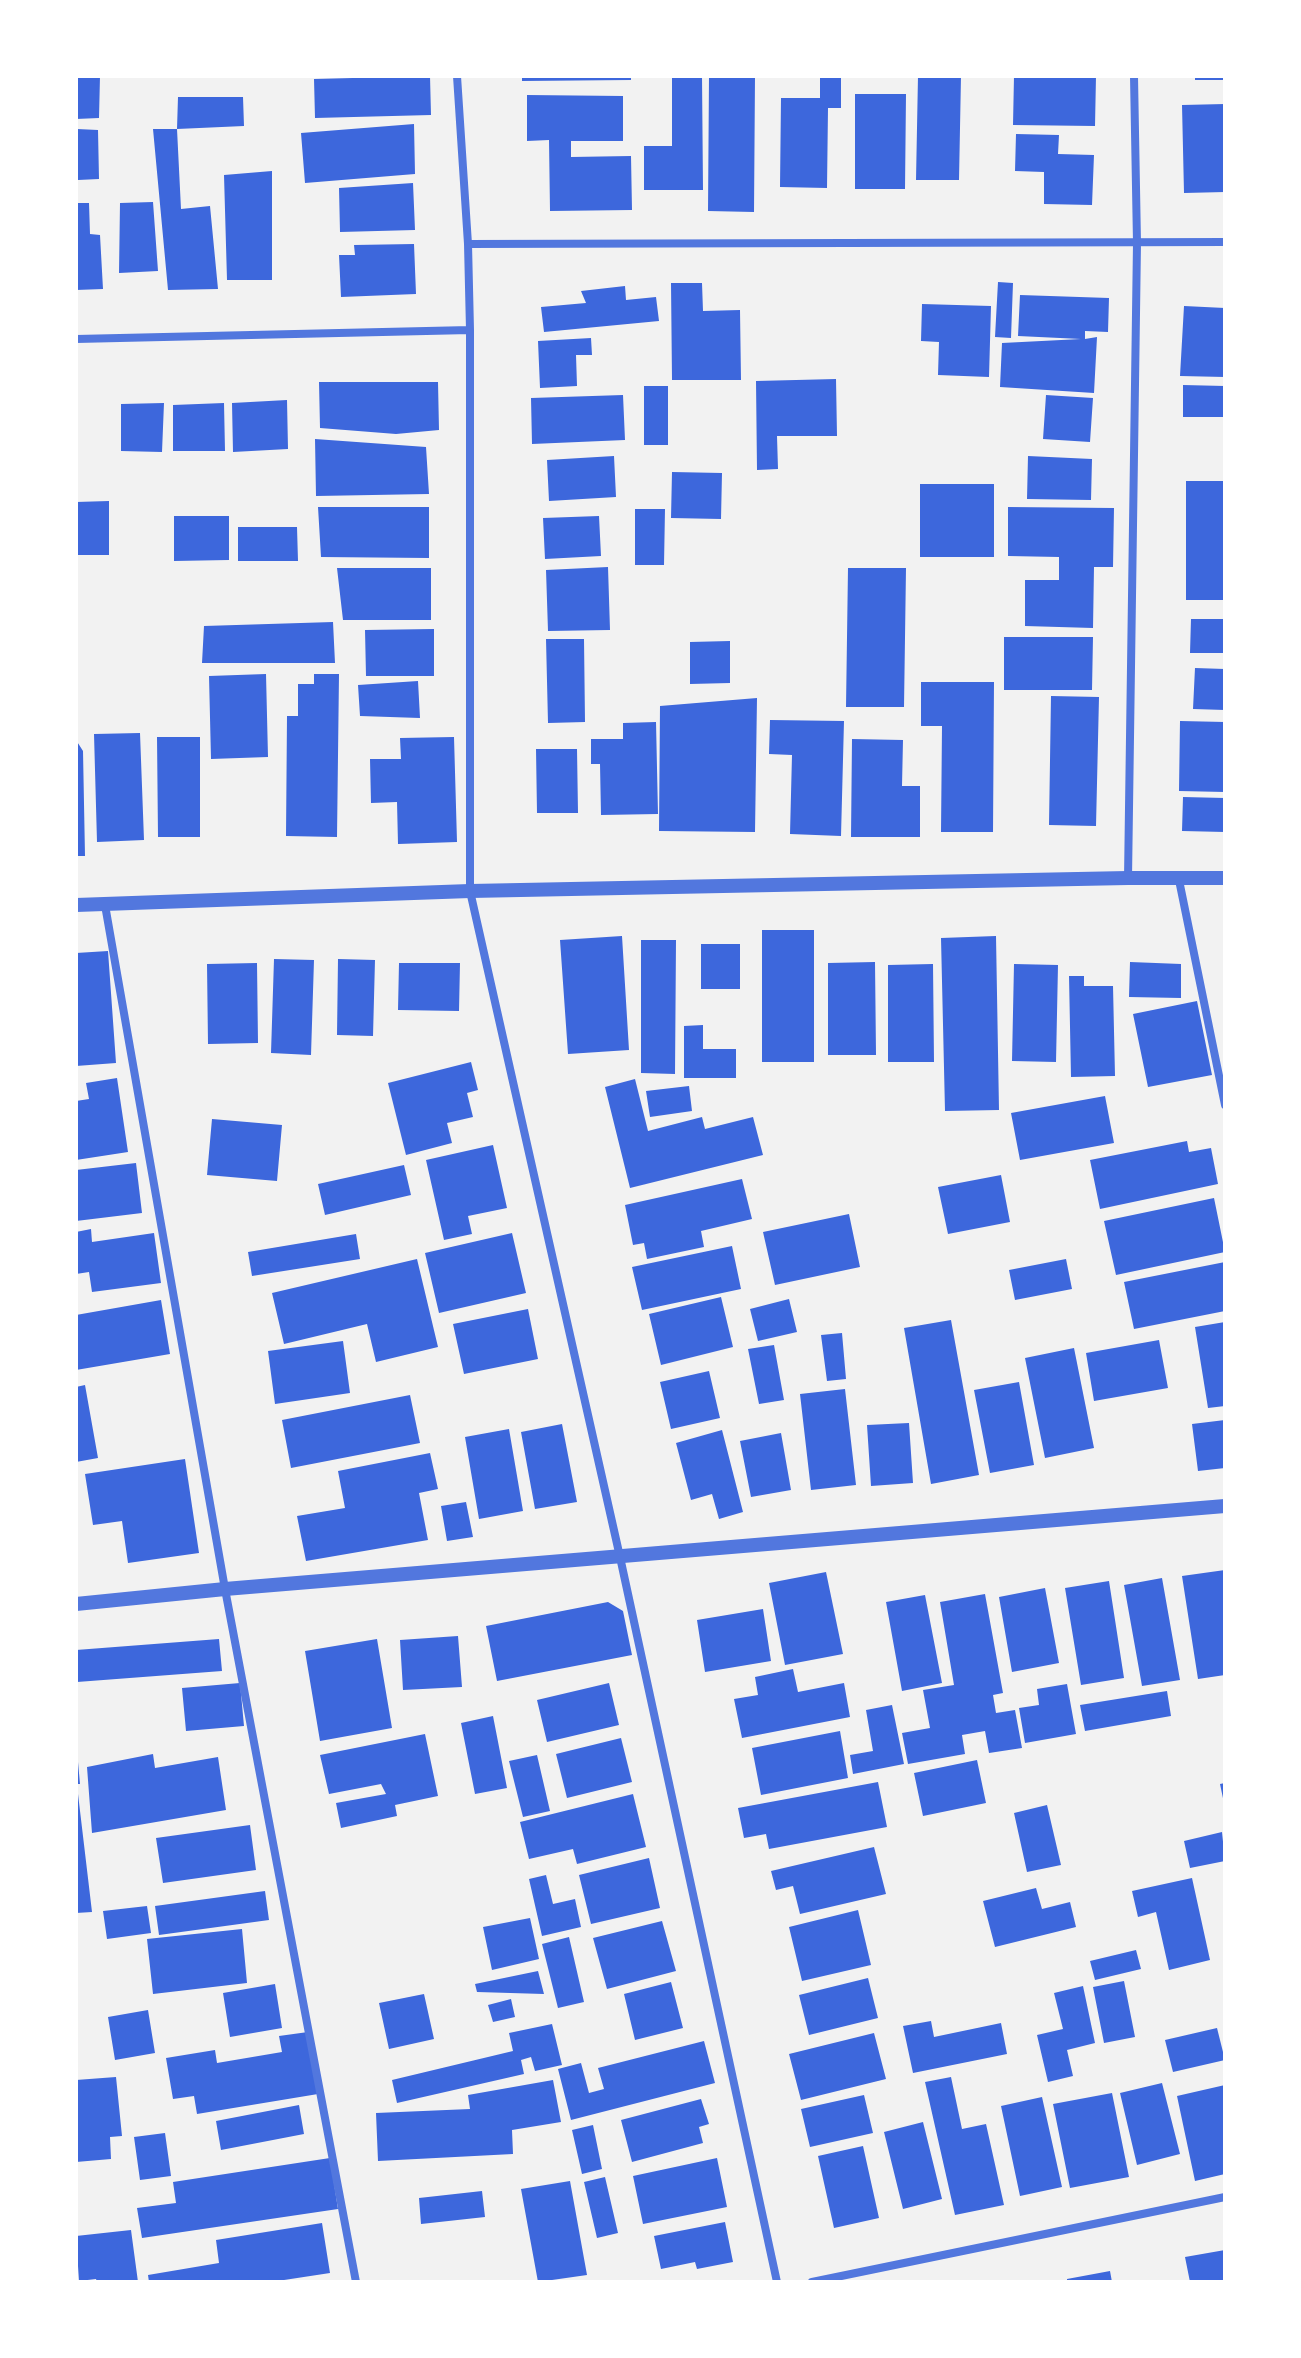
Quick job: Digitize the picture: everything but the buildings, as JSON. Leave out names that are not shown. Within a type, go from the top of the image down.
[{"type":"street","points":[[457,76],[470,330],[470,891],[620,1557],[777,2282]]},
{"type":"street","points":[[1128,878],[1137,243],[1134,76]]},
{"type":"street","points":[[468,244],[1225,242]]},
{"type":"street","points":[[76,339],[470,330]]},
{"type":"street","points":[[76,905],[470,891],[1225,878]]},
{"type":"street","points":[[1179,880],[1225,1105]]},
{"type":"street","points":[[105,905],[225,1589],[356,2282]]},
{"type":"street","points":[[76,1604],[1225,1506]]},
{"type":"street","points":[[812,2282],[1225,2197]]}]
